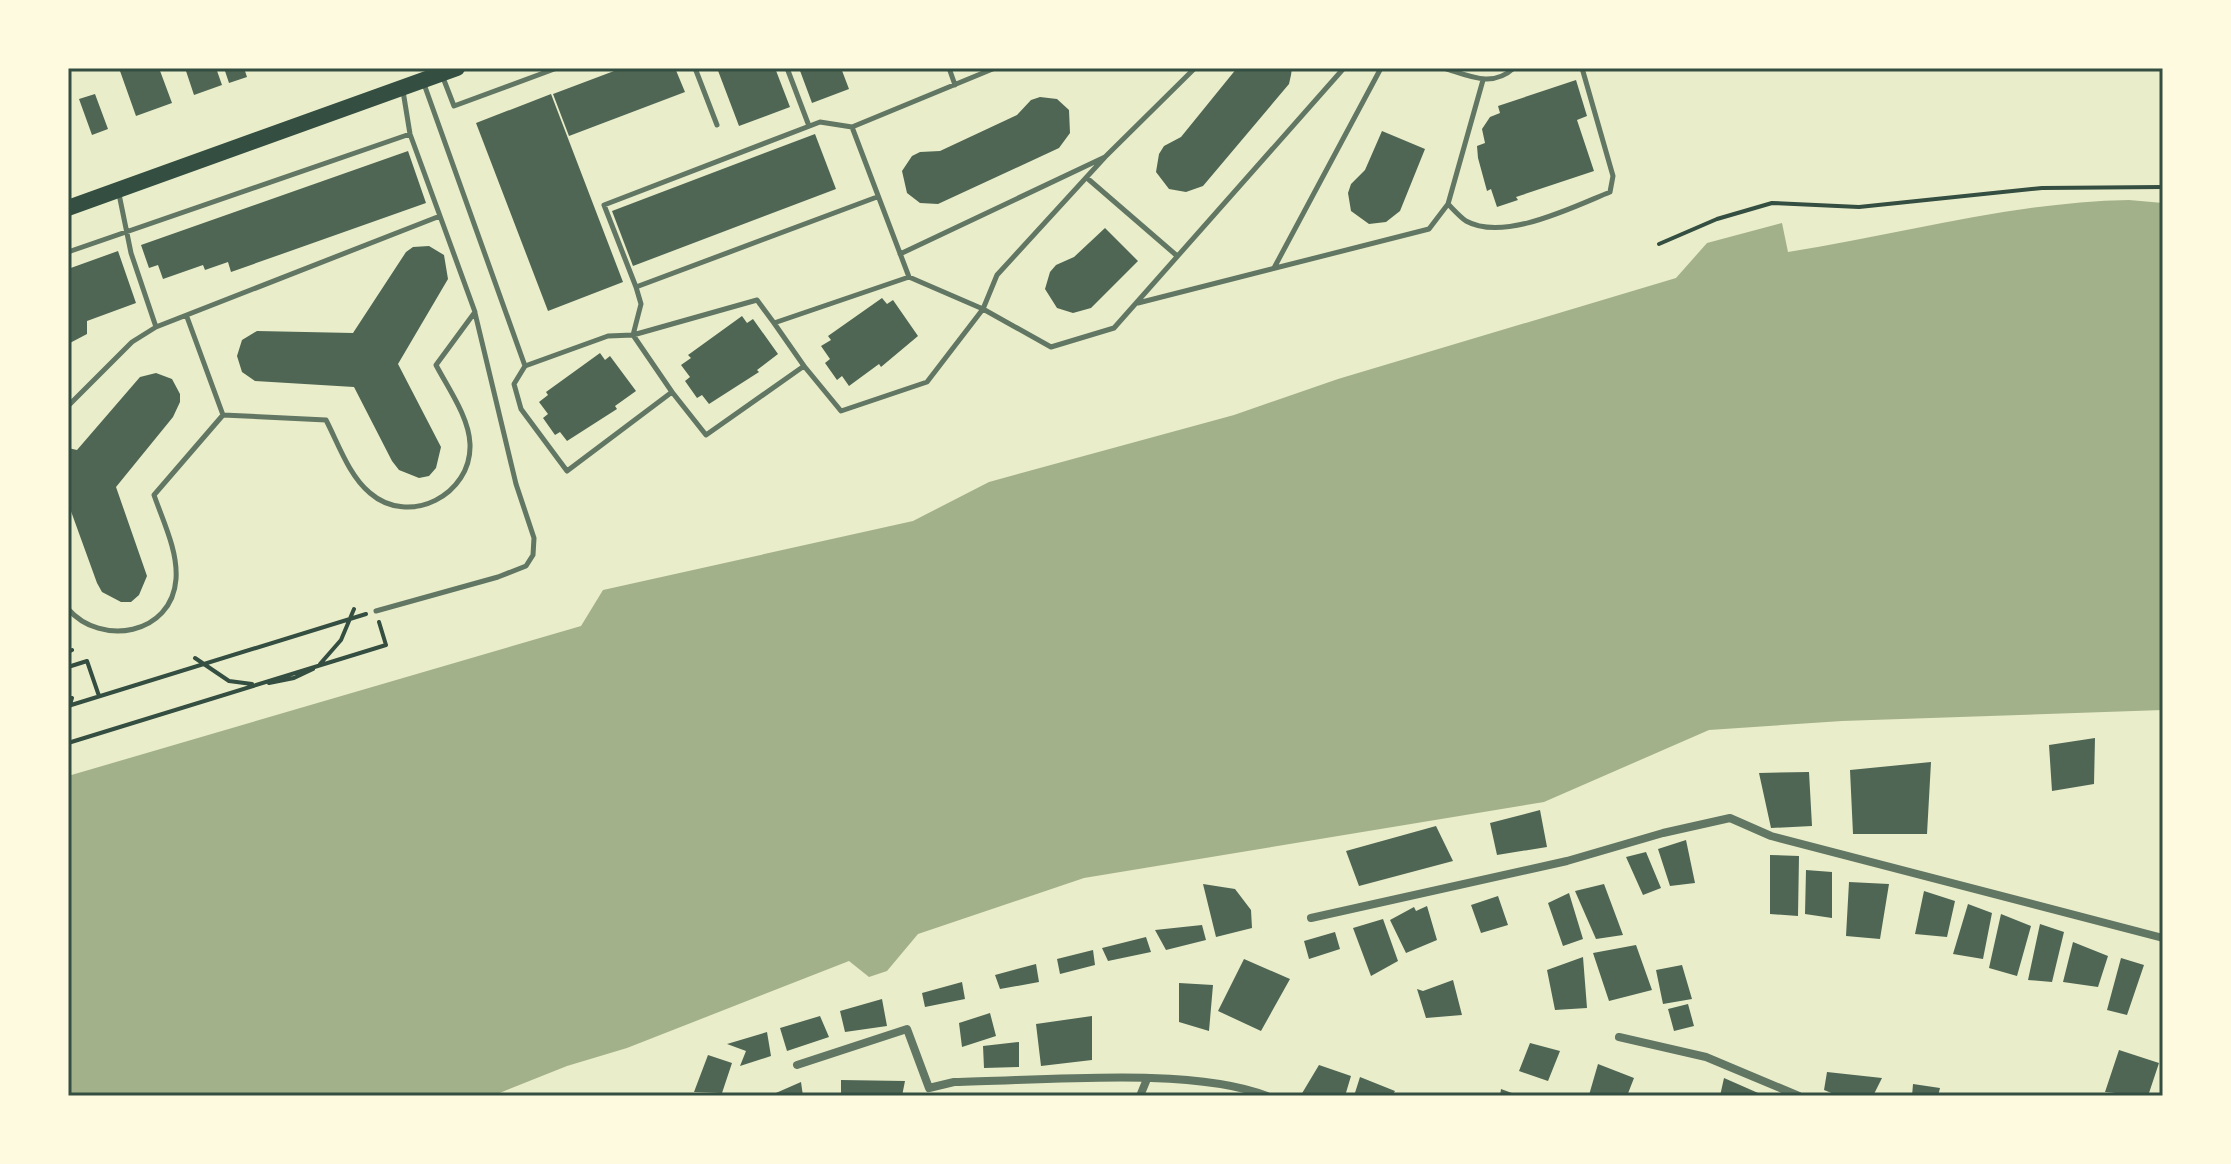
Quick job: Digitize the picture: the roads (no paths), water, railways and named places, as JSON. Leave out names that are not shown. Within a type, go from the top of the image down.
[{"type":"main road","points":[[68,208],[449,71]]},
{"type":"street","points":[[1311,918],[1521,872],[1730,818],[1771,836],[2163,938]]},
{"type":"street","points":[[797,1065],[907,1029],[928,1092],[954,1082],[1147,1079],[1245,1087],[1267,1096]]},
{"type":"street","points":[[1619,1037],[1706,1057],[1798,1096]]},
{"type":"street","points":[[1140,1096],[1147,1079]]},
{"type":"lane","points":[[449,71],[454,106],[557,68]]},
{"type":"lane","points":[[695,68],[717,125]]},
{"type":"lane","points":[[787,68],[809,126]]},
{"type":"lane","points":[[949,68],[955,85]]},
{"type":"lane","points":[[804,366],[706,435],[633,335],[641,304],[604,205],[820,122],[852,127],[995,68]]},
{"type":"lane","points":[[672,392],[567,471],[521,409],[514,384],[525,366],[608,336],[633,335],[757,300],[841,411],[927,382],[983,309],[997,275],[1105,157],[1195,68]]},
{"type":"lane","points":[[774,323],[909,277],[983,309],[1051,347],[1114,328],[1344,68]]},
{"type":"lane","points":[[1274,268],[1381,68]]},
{"type":"lane","points":[[1444,68],[1483,80],[1503,78],[1514,68]]},
{"type":"lane","points":[[1448,204],[1466,221],[1496,228],[1548,217],[1610,192],[1613,176],[1582,68]]},
{"type":"lane","points":[[422,80],[525,366]]},
{"type":"lane","points":[[1137,303],[1429,229],[1448,204],[1483,80]]},
{"type":"lane","points":[[376,611],[498,577],[526,566],[533,555],[534,538],[516,484],[475,312],[410,134],[402,88]]},
{"type":"lane","points":[[852,127],[909,277]]},
{"type":"lane","points":[[68,252],[410,134]]},
{"type":"lane","points":[[900,254],[1105,157]]},
{"type":"lane","points":[[1087,178],[1176,255]]},
{"type":"lane","points":[[119,189],[126,231],[156,327]]},
{"type":"lane","points":[[636,287],[877,197]]},
{"type":"lane","points":[[68,406],[132,342],[156,327],[440,216]]},
{"type":"lane","points":[[223,415],[326,420],[357,478],[370,494],[387,504],[407,508],[427,505],[445,496],[460,481],[468,463],[470,443],[466,423],[436,365],[475,312]]},
{"type":"lane","points":[[187,317],[223,415]]},
{"type":"lane","points":[[68,609],[95,629],[116,633],[137,629],[155,619],[169,603],[176,583],[177,562],[154,495],[223,415]]}]
